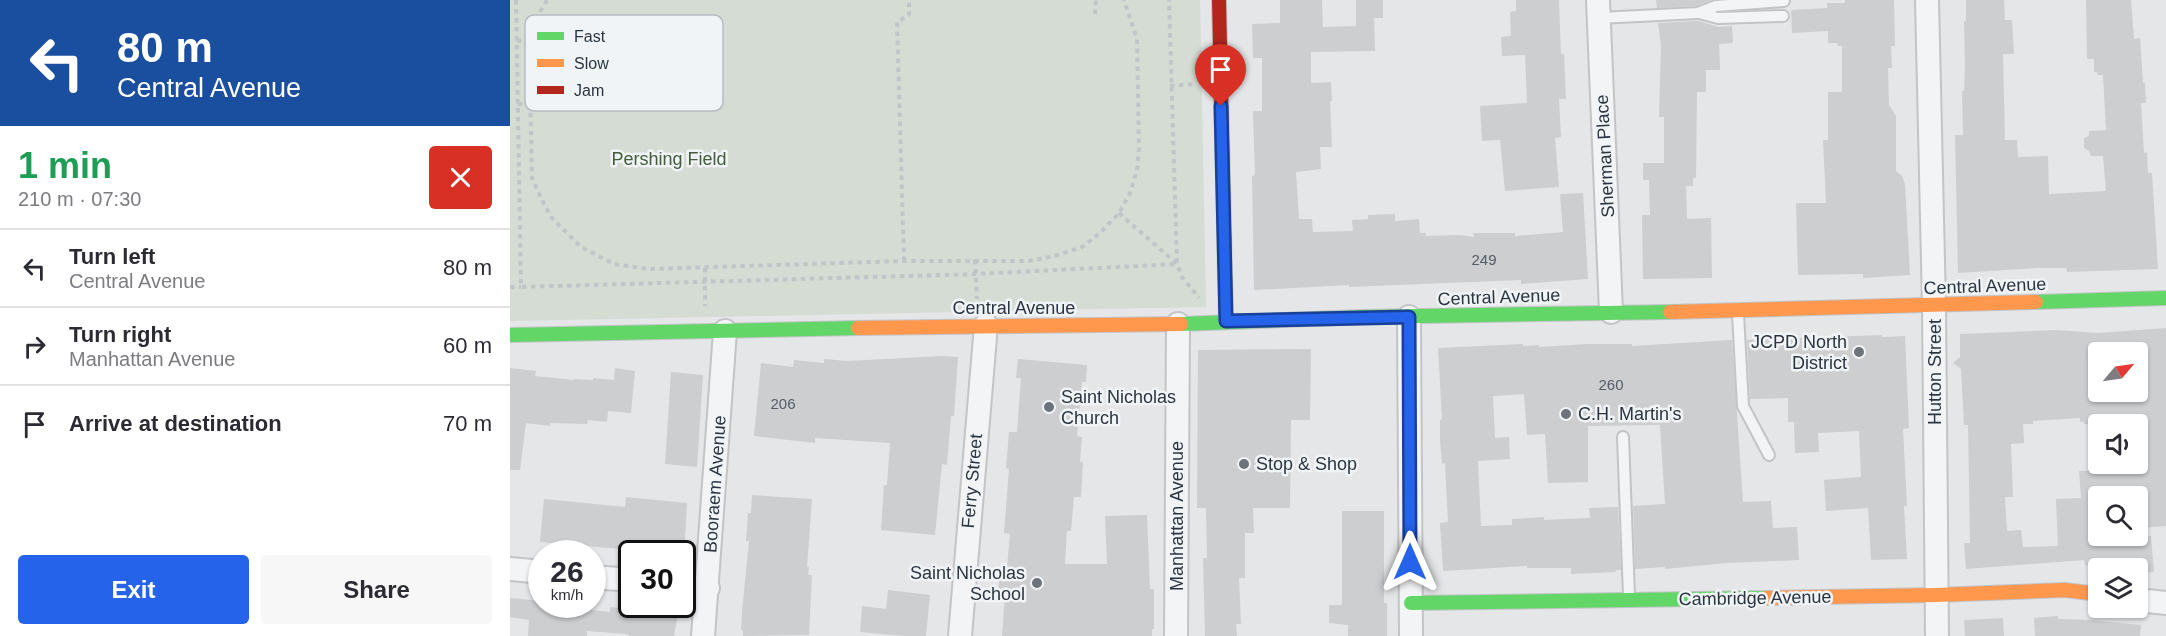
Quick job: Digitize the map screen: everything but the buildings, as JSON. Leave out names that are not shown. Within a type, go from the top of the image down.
[{"type":"main road","points":[[1219,0],[1226,321]]},
{"type":"main road","name":"Central Avenue","points":[[510,336],[986,325],[1126,326],[1226,321],[2166,298]]},
{"type":"main road","name":"Cambridge Avenue","points":[[1411,603],[1936,595],[2065,590],[2088,593]]},
{"type":"street","name":"Hutton Street","points":[[1927,0],[1934,305],[1937,636]]},
{"type":"street","name":"Sherman Place","points":[[1598,9],[1611,312]]},
{"type":"street","points":[[1409,317],[1411,636]]},
{"type":"street","name":"Manhattan Avenue","points":[[1176,636],[1178,324]]},
{"type":"street","name":"Ferry Street","points":[[960,636],[986,325]]},
{"type":"street","name":"Booraem Avenue","points":[[703,636],[725,332]]},
{"type":"street","points":[[510,569],[528,571]]},
{"type":"street","points":[[696,587],[708,588]]},
{"type":"street","points":[[2148,601],[2166,603]]},
{"type":"lane","points":[[1698,13],[1716,6],[1784,2]]},
{"type":"lane","points":[[1598,9],[1698,13],[1718,18],[1783,16]]},
{"type":"lane","points":[[1737,310],[1743,406],[1769,454]]},
{"type":"lane","points":[[1623,437],[1630,600]]},
{"type":"path","points":[[516,0],[521,287]]},
{"type":"path","points":[[538,15],[546,0]]},
{"type":"path","points":[[904,261],[897,22],[909,15],[909,0]]},
{"type":"path","points":[[1095,14],[1096,0]]},
{"type":"path","points":[[530,111],[532,178],[551,217],[581,247],[614,264],[648,269],[904,261],[1029,261],[1055,256],[1082,247],[1100,233],[1119,213],[1130,192],[1137,170],[1139,148],[1137,39],[1124,0]]},
{"type":"path","points":[[1168,0],[1177,264],[1182,277],[1199,298]]},
{"type":"path","points":[[517,41],[525,40]]},
{"type":"path","points":[[1170,86],[1199,84]]},
{"type":"path","points":[[518,104],[525,104]]},
{"type":"path","points":[[1119,213],[1177,264]]},
{"type":"path","points":[[975,260],[977,299]]},
{"type":"path","points":[[510,287],[976,274],[1177,264]]},
{"type":"path","points":[[705,268],[705,309]]},
{"type":"green space","name":"Pershing Field","points":[[510,0],[1200,0],[1206,307],[510,321]]},
{"type":"traffic: fast","points":[[2036,302],[2166,298]]},
{"type":"traffic: fast","points":[[1181,324],[1362,317],[1670,312]]},
{"type":"traffic: fast","points":[[510,335],[858,328]]},
{"type":"traffic: fast","points":[[1411,603],[1766,598]]},
{"type":"traffic: slow","points":[[1670,312],[2036,302]]},
{"type":"traffic: slow","points":[[858,328],[1181,324]]},
{"type":"traffic: slow","points":[[1766,598],[2065,590],[2088,593]]},
{"type":"traffic: jam","points":[[1219,0],[1226,321]]},
{"type":"place","name":"JCPD North District","points":[[1859,352]]},
{"type":"place","name":"Saint Nicholas Church","points":[[1049,407]]},
{"type":"place","name":"C.H. Martin's","points":[[1566,414]]},
{"type":"place","name":"Stop & Shop","points":[[1244,464]]},
{"type":"place","name":"Saint Nicholas School","points":[[1037,583]]},
{"type":"route","points":[[1221,106],[1226,321],[1409,317],[1410,562]]}]
